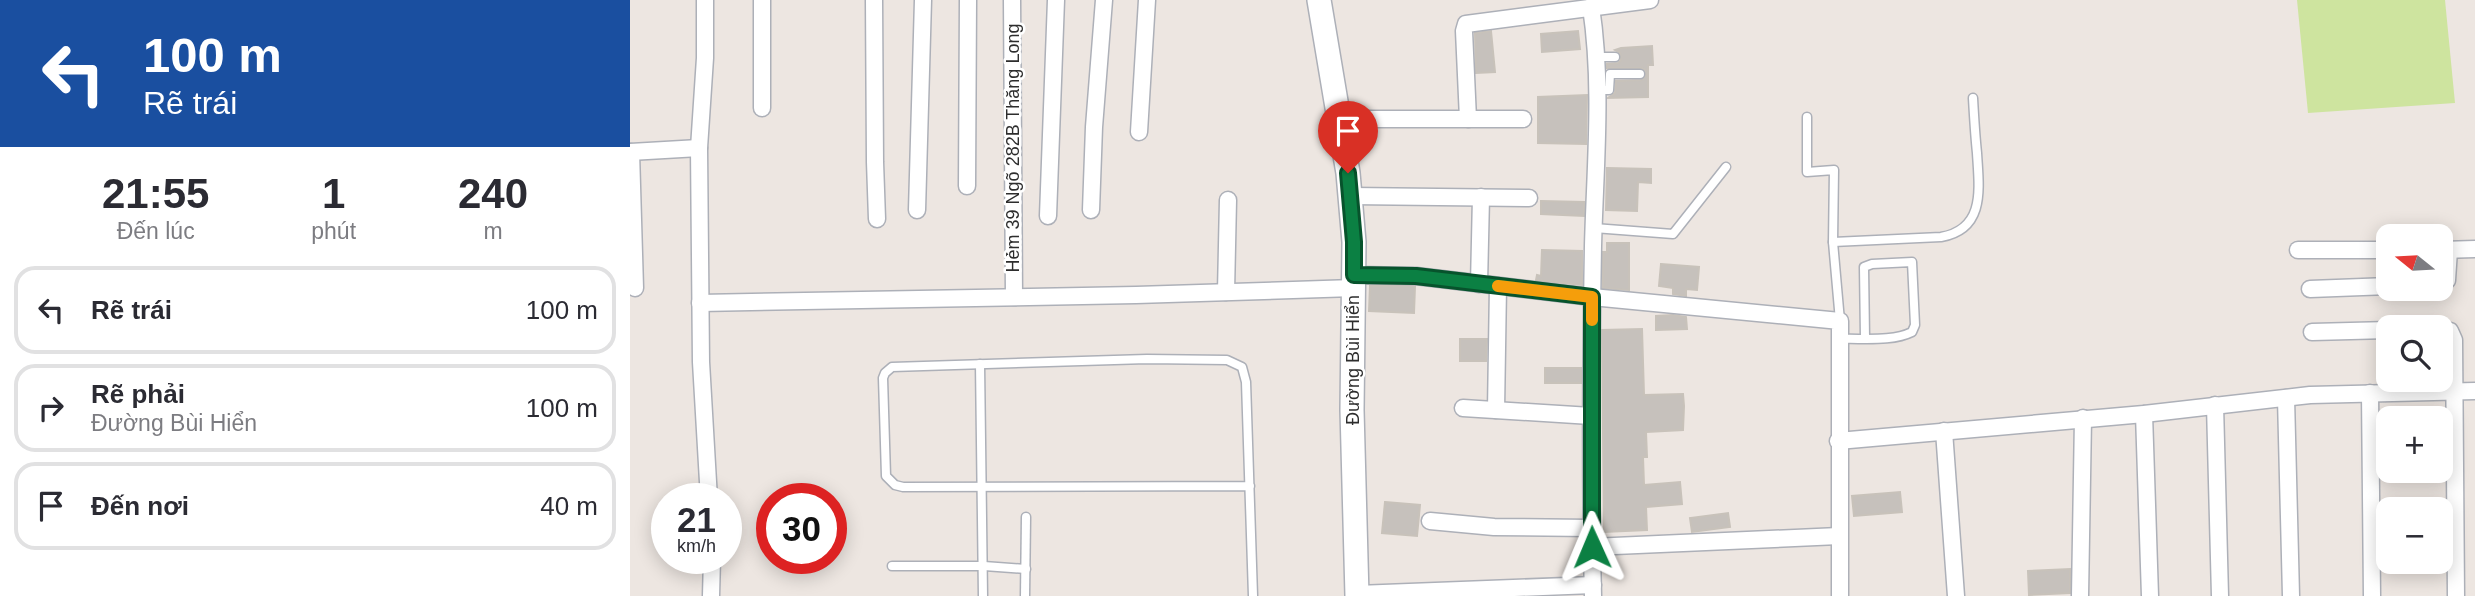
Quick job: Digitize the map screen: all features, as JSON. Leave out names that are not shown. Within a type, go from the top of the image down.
[{"type":"street","points":[[705,0],[705,58],[699,148],[701,362],[708,483]]},
{"type":"street","points":[[762,0],[762,108]]},
{"type":"street","points":[[874,0],[874,162],[877,219]]},
{"type":"street","points":[[917,210],[923,0]]},
{"type":"street","points":[[967,186],[968,0]]},
{"type":"street","name":"Hẻm 39 Ngõ 282B Thăng Long","points":[[1012,0],[1014,297]]},
{"type":"street","points":[[1048,216],[1056,0]]},
{"type":"street","points":[[1091,209],[1104,0]]},
{"type":"street","points":[[1139,132],[1147,0]]},
{"type":"street","name":"Đường Bùi Hiển","points":[[1319,0],[1351,196],[1354,281],[1352,410],[1357,595]]},
{"type":"street","points":[[1468,119],[1464,30],[1466,24],[1650,0]]},
{"type":"street","points":[[1357,595],[1593,591],[1591,416],[1597,90],[1591,7]]},
{"type":"street","points":[[1338,119],[1523,120]]},
{"type":"street","points":[[635,288],[630,152],[699,148]]},
{"type":"street","points":[[1351,196],[1529,198]]},
{"type":"street","points":[[1479,284],[1481,197]]},
{"type":"street","points":[[1226,292],[1228,200]]},
{"type":"street","points":[[2454,250],[2475,249]]},
{"type":"street","points":[[2298,250],[2376,250]]},
{"type":"street","points":[[700,303],[1226,292],[1416,276],[1592,297],[1840,321],[1840,596]]},
{"type":"street","points":[[1496,410],[1498,286]]},
{"type":"street","points":[[2310,289],[2376,286]]},
{"type":"street","points":[[2312,332],[2376,330]]},
{"type":"street","points":[[2453,338],[2456,596]]},
{"type":"street","points":[[1838,441],[2144,414],[2286,398],[2475,391]]},
{"type":"street","points":[[2370,393],[2372,596]]},
{"type":"street","points":[[2286,398],[2291,596]]},
{"type":"street","points":[[2215,405],[2220,596]]},
{"type":"street","points":[[1463,408],[1591,416]]},
{"type":"street","points":[[2144,414],[2150,596]]},
{"type":"street","points":[[2080,596],[2083,418]]},
{"type":"street","points":[[1944,432],[1956,596]]},
{"type":"street","points":[[1430,521],[1494,527],[1591,528]]},
{"type":"street","points":[[1592,547],[1839,536]]},
{"type":"street","points":[[711,596],[712,574]]},
{"type":"lane","points":[[1596,57],[1615,57]]},
{"type":"lane","points":[[1597,90],[1609,90],[1610,74],[1640,74]]},
{"type":"lane","points":[[1833,242],[1941,237],[1964,228],[1971,221],[1979,189],[1973,98]]},
{"type":"lane","points":[[1807,117],[1807,172],[1834,170],[1833,242],[1840,321]]},
{"type":"lane","points":[[1594,228],[1673,234],[1726,167]]},
{"type":"lane","points":[[1840,339],[1865,338],[1900,336],[1912,332],[1915,325],[1912,262],[1872,264],[1864,267],[1865,338]]},
{"type":"lane","points":[[1250,486],[904,488],[895,485],[886,475],[883,378],[892,367],[1147,359],[1233,361],[1242,367],[1246,382],[1250,486],[1253,596]]},
{"type":"lane","points":[[980,364],[983,596]]},
{"type":"lane","points":[[1025,596],[1026,517]]},
{"type":"lane","points":[[892,566],[1026,569]]},
{"type":"green space","points":[[2297,0],[2445,0],[2455,103],[2308,113]]},
{"type":"building","points":[[1491,31],[1495,72],[1476,73],[1475,33]]},
{"type":"building","points":[[1578,31],[1580,49],[1542,52],[1541,34]]},
{"type":"building","points":[[1652,46],[1653,65],[1648,65],[1648,97],[1608,98],[1615,93],[1616,81],[1641,80],[1646,75],[1641,68],[1607,68],[1607,64],[1621,60],[1620,53],[1615,50]]},
{"type":"building","points":[[1587,95],[1586,144],[1538,143],[1538,97]]},
{"type":"building","points":[[1607,168],[1651,169],[1651,183],[1638,182],[1637,211],[1606,210]]},
{"type":"building","points":[[1541,201],[1584,202],[1584,216],[1541,214]]},
{"type":"building","points":[[1607,243],[1629,243],[1629,290],[1603,288],[1603,252],[1607,252]]},
{"type":"building","points":[[1542,250],[1582,251],[1582,285],[1536,280],[1537,275],[1541,276]]},
{"type":"building","points":[[1661,264],[1699,267],[1697,290],[1686,289],[1686,296],[1673,294],[1673,288],[1659,286]]},
{"type":"building","points":[[1370,286],[1415,286],[1414,313],[1369,311]]},
{"type":"building","points":[[1656,316],[1686,317],[1687,329],[1656,330]]},
{"type":"building","points":[[1642,329],[1644,395],[1683,394],[1684,406],[1683,430],[1646,432],[1644,485],[1680,482],[1682,504],[1646,507],[1647,530],[1604,532],[1602,330]]},
{"type":"building","points":[[1460,339],[1487,339],[1486,361],[1460,361]]},
{"type":"building","points":[[1545,368],[1581,368],[1581,383],[1545,383]]},
{"type":"building","points":[[1900,492],[1902,512],[1854,516],[1852,496]]},
{"type":"building","points":[[1385,502],[1420,505],[1417,536],[1382,533]]},
{"type":"building","points":[[1728,513],[1730,527],[1692,532],[1690,518]]},
{"type":"building","points":[[2070,569],[2070,593],[2029,595],[2028,571]]},
{"type":"slow traffic","points":[[1498,286],[1592,297],[1592,320]]},
{"type":"route","points":[[1348,173],[1354,275],[1416,276],[1592,297],[1592,547]]}]
